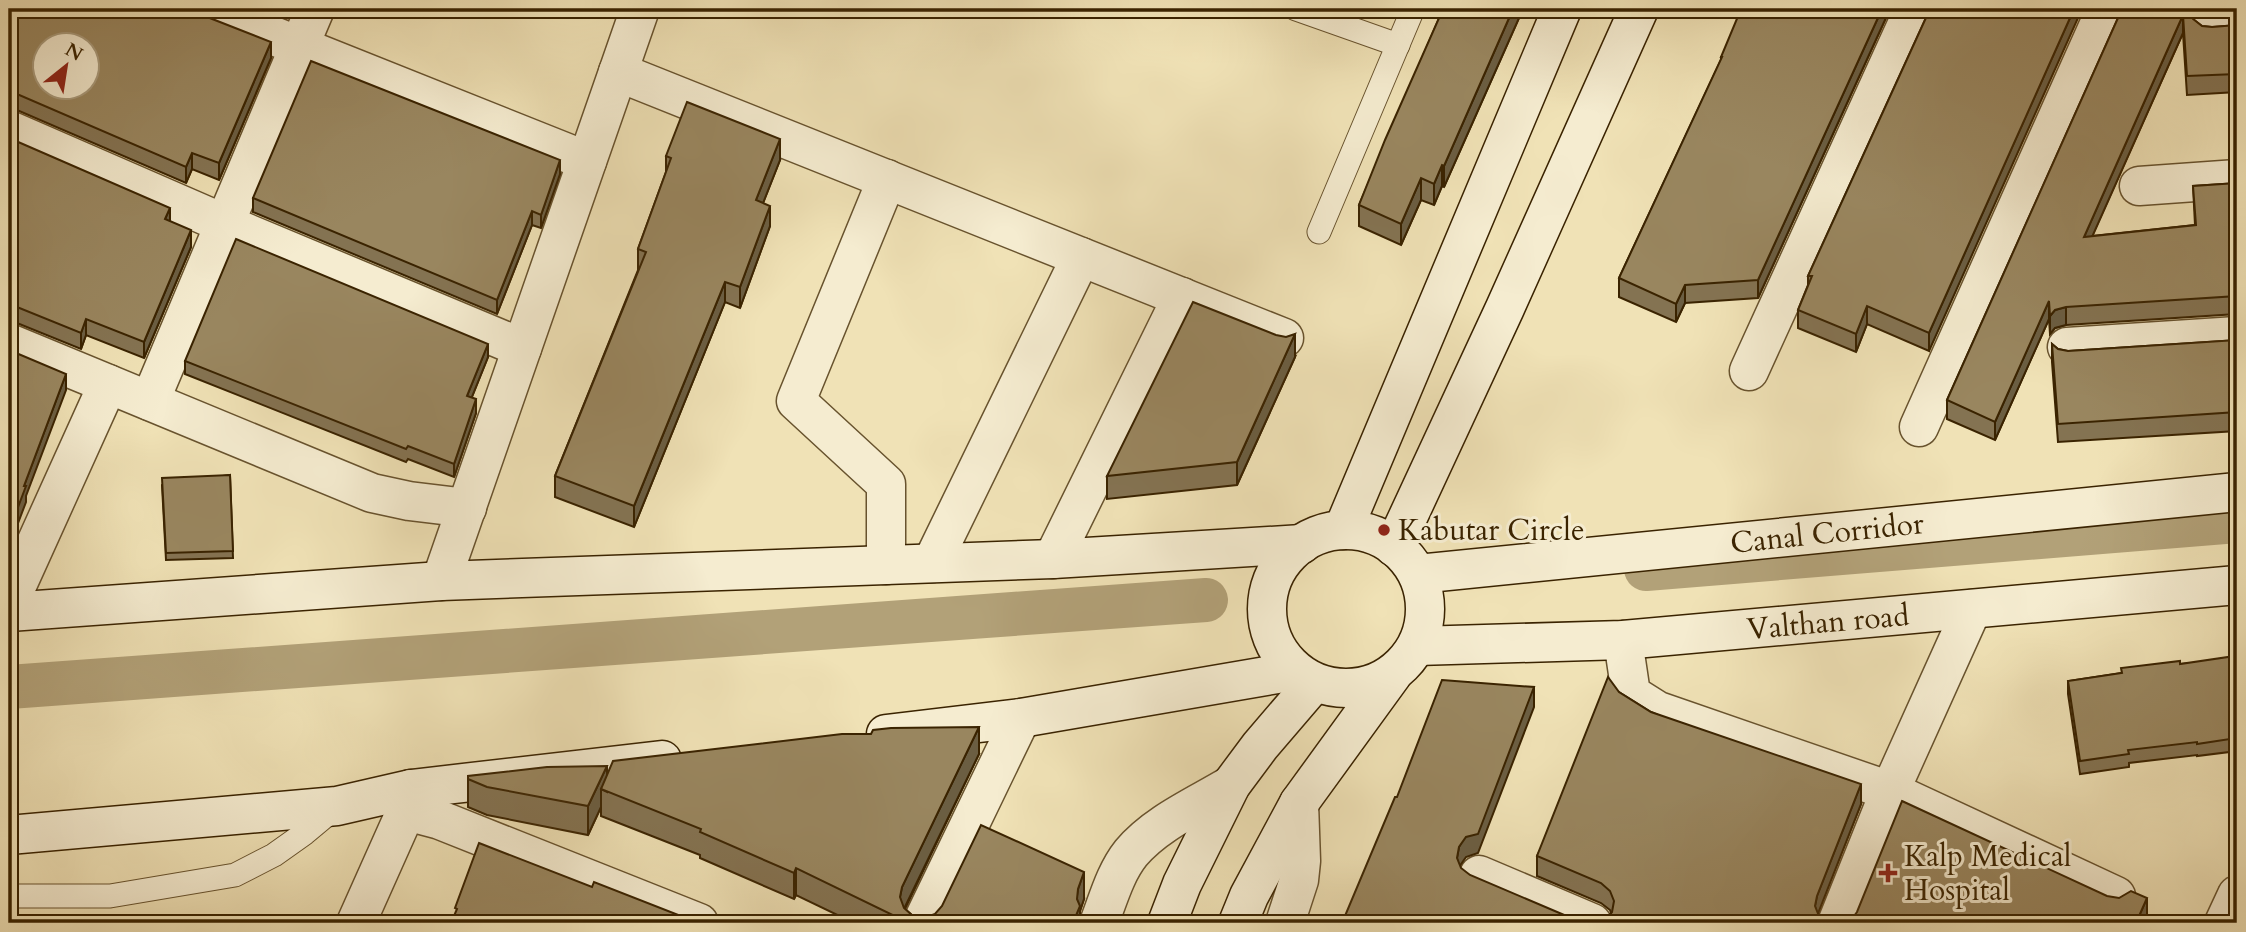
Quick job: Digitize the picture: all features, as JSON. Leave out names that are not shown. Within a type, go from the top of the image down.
[{"type":"street","points":[[206,9],[587,161]]},
{"type":"street","points":[[150,401],[316,9]]},
{"type":"street","points":[[441,581],[640,9]]},
{"type":"street","points":[[1343,530],[1562,9]]},
{"type":"street","points":[[1406,560],[1505,308],[1639,9]]},
{"type":"street","points":[[1749,371],[1914,9]]},
{"type":"street","points":[[1919,427],[2106,9]]},
{"type":"street","points":[[618,72],[1284,338]]},
{"type":"street","points":[[9,130],[522,348]]},
{"type":"street","points":[[886,565],[886,484],[796,401],[887,179]]},
{"type":"street","points":[[2139,186],[2237,179]]},
{"type":"street","points":[[932,563],[1081,257]]},
{"type":"street","points":[[1053,559],[1182,297]]},
{"type":"street","points":[[2067,347],[2237,335]]},
{"type":"street","points":[[9,343],[372,493],[409,501],[467,508]]},
{"type":"street","points":[[9,603],[22,545],[108,384]]},
{"type":"street","name":"Canal Corridor","points":[[1406,560],[2237,492]]},
{"type":"street","points":[[1238,923],[1249,896],[1299,803],[1392,675],[1417,646],[1426,610],[1406,560],[1371,534],[1343,530],[1316,535],[1292,550],[1271,582],[1266,617],[1278,651],[1305,677]]},
{"type":"street","points":[[9,612],[441,581],[1053,559],[1302,544]]},
{"type":"street","name":"Valthan road","points":[[1417,646],[1623,640],[2237,585]]},
{"type":"street","points":[[1837,923],[1890,791],[1972,609]]},
{"type":"street","points":[[1623,640],[1631,694],[1658,711],[1890,791],[2116,896]]},
{"type":"street","points":[[855,737],[1021,718],[1305,677],[1354,689],[1392,675]]},
{"type":"street","points":[[1167,923],[1182,884],[1231,785],[1305,677]]},
{"type":"street","points":[[922,923],[1021,718]]},
{"type":"street","points":[[9,835],[409,800],[702,755]]},
{"type":"street","points":[[1099,923],[1115,881],[1131,853],[1158,829],[1231,785]]},
{"type":"street","points":[[356,923],[409,800]]},
{"type":"street","points":[[409,800],[440,820],[699,923]]},
{"type":"street","points":[[1285,923],[1300,871],[1299,803]]},
{"type":"street","points":[[1479,875],[1592,923]]},
{"type":"street","points":[[2224,923],[2237,895]]},
{"type":"lane","points":[[1296,9],[1398,45]]},
{"type":"lane","points":[[1320,232],[1413,9]]},
{"type":"lane","points":[[9,896],[110,896],[235,875],[274,855],[337,806]]},
{"type":"building","points":[[9,9],[192,9],[271,42],[219,163],[192,153],[186,167],[36,102],[102,102],[102,32],[32,32],[32,100],[9,93]]},
{"type":"building","points":[[1443,9],[1513,9],[1444,166],[1442,165],[1434,184],[1421,178],[1401,224],[1359,205]]},
{"type":"building","points":[[1741,9],[1882,9],[1758,280],[1685,285],[1676,304],[1619,278],[1722,57]]},
{"type":"building","points":[[1930,9],[2074,9],[1929,333],[1867,306],[1856,334],[1798,310],[1812,276],[1808,276]]},
{"type":"building","points":[[2122,9],[2189,9],[2193,19],[2202,26],[2237,25],[2237,74],[2187,76],[2183,15],[2084,237],[2196,225],[2193,186],[2237,183],[2237,296],[2066,307],[2055,310],[2050,316],[2049,301],[1995,422],[1947,400]]},
{"type":"building","points":[[311,61],[560,160],[541,215],[532,211],[497,300],[253,198]]},
{"type":"building","points":[[687,102],[780,139],[756,200],[770,206],[740,287],[725,282],[634,506],[555,476],[646,252],[638,249],[671,158],[666,156]]},
{"type":"building","points":[[9,138],[170,208],[165,219],[191,230],[144,342],[86,319],[81,333],[9,306]]},
{"type":"building","points":[[236,239],[488,344],[467,396],[476,399],[454,464],[408,446],[406,449],[185,361]]},
{"type":"building","points":[[1193,302],[1276,335],[1286,337],[1295,334],[1237,462],[1107,476]]},
{"type":"building","points":[[2237,340],[2237,412],[2058,424],[2052,344],[2058,349],[2068,351]]},
{"type":"building","points":[[9,350],[66,374],[9,531]]},
{"type":"building","points":[[230,475],[233,551],[166,553],[162,478]]},
{"type":"building","points":[[2235,656],[2237,738],[2128,750],[2129,754],[2080,761],[2068,681],[2122,673],[2121,668],[2180,661],[2180,664]]},
{"type":"building","points":[[1608,677],[1619,692],[1651,712],[1861,784],[1817,896],[1815,906],[1819,916],[1829,923],[1599,923],[1606,920],[1612,912],[1614,901],[1610,891],[1601,883],[1537,856]]},
{"type":"building","points":[[1442,680],[1534,687],[1478,834],[1466,837],[1459,847],[1457,858],[1461,868],[1470,875],[1583,923],[1342,923],[1397,797]]},
{"type":"building","points":[[979,727],[902,887],[900,897],[904,908],[913,916],[924,918],[935,914],[942,906],[981,825],[1084,872],[1078,889],[1077,899],[1080,906],[1073,923],[909,923],[796,868],[794,873],[700,832],[701,829],[601,789],[613,761],[842,734],[871,734],[873,730],[891,728]]},
{"type":"building","points":[[607,766],[588,806],[487,787],[468,779],[468,776],[547,767]]},
{"type":"building","points":[[1902,801],[2107,896],[2119,898],[2131,891],[2147,898],[2136,923],[1844,923],[1851,920],[1857,912]]},
{"type":"building","points":[[479,843],[592,887],[594,882],[691,920],[709,923],[451,923]]},
{"type":"waterway","points":[[1646,569],[2237,521]]},
{"type":"waterway","points":[[9,687],[1206,600]]},
{"type":"place","name":"Kabutar Circle","points":[[1384,530]]},
{"type":"place","name":"Kalp Medical Hospital","points":[[1888,873]]}]
